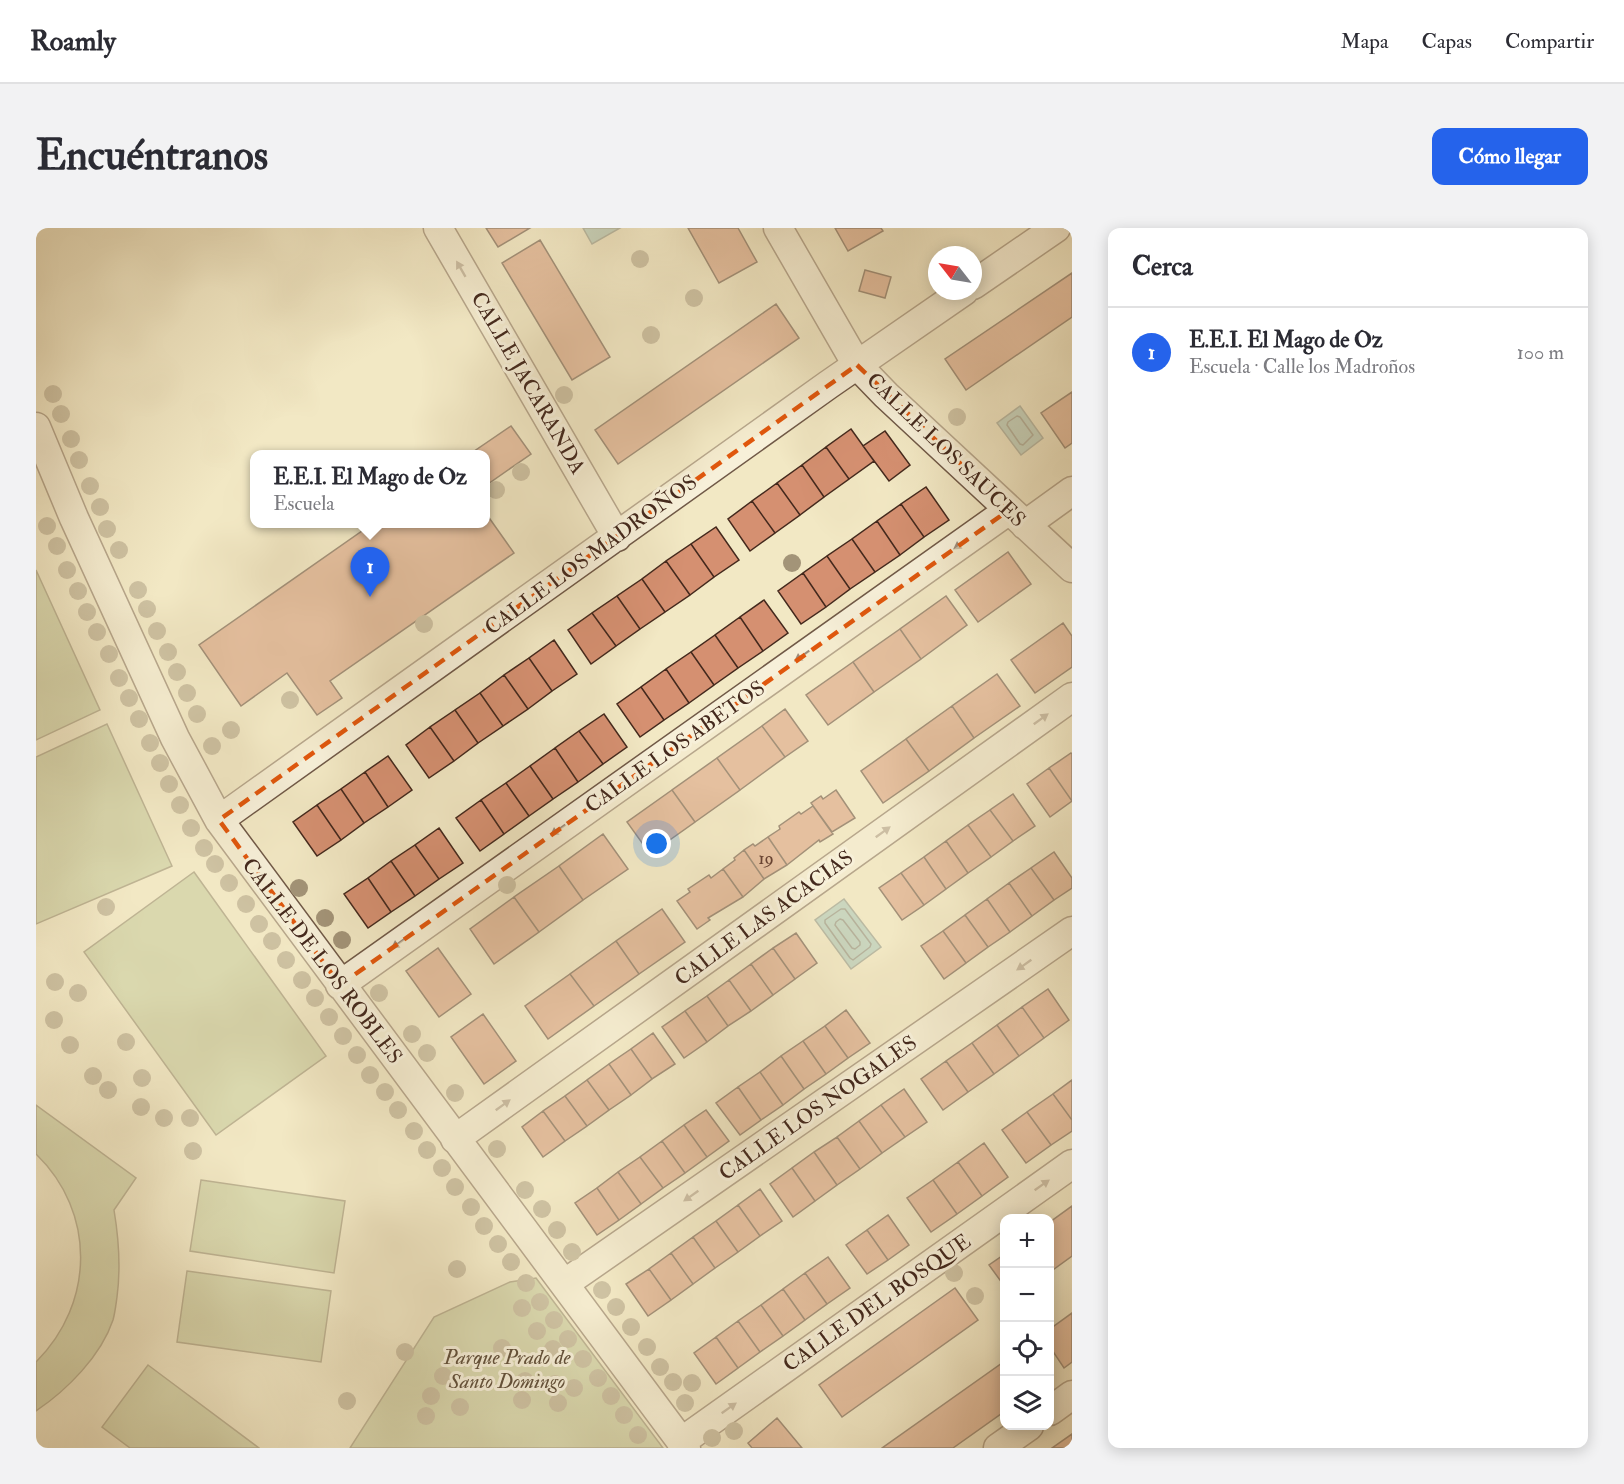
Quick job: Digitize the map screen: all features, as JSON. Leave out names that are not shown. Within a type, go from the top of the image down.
[{"type":"street","name":"CALLE JACARANDA","points":[[438,228],[617,537]]},
{"type":"street","name":"CALLE LOS SAUCES","points":[[778,228],[857,365],[886,395],[1072,568]]},
{"type":"street","points":[[982,278],[1038,233]]},
{"type":"street","name":"CALLE LOS MADROÑOS","points":[[219,820],[951,300]]},
{"type":"street","name":"CALLE DE LOS ROBLES","points":[[36,427],[74,518],[175,738],[219,820],[684,1445]]},
{"type":"street","name":"CALLE LOS ABETOS","points":[[340,985],[1017,517],[1072,491]]},
{"type":"street","name":"CALLE LAS ACACIAS","points":[[455,1139],[1072,697]]},
{"type":"street","name":"CALLE LOS NOGALES","points":[[564,1284],[1072,931]]},
{"type":"street","name":"CALLE DEL BOSQUE","points":[[684,1445],[1072,1164]]},
{"type":"street","points":[[1054,1408],[1072,1395]]},
{"type":"street","points":[[998,1448],[1022,1430]]},
{"type":"highlighted area","points":[[857,365],[1009,510],[340,985],[219,820]]},
{"type":"green space","points":[[36,570],[100,710],[36,740]]},
{"type":"green space","points":[[107,724],[172,866],[36,924],[36,757]]},
{"type":"green space","points":[[194,872],[326,1056],[216,1135],[84,952]]},
{"type":"green space","points":[[36,1105],[136,1178],[114,1210],[119,1275],[113,1320],[108,1333],[82,1371],[36,1411],[36,1362],[55,1339],[69,1313],[78,1286],[81,1258],[78,1230],[70,1203],[56,1177],[36,1154]]},
{"type":"green space","points":[[201,1180],[345,1201],[334,1273],[190,1251]]},
{"type":"green space","points":[[187,1271],[331,1291],[321,1362],[177,1342]]},
{"type":"green space","name":"Parque Prado de Santo Domingo","points":[[536,1278],[663,1448],[350,1448],[434,1317],[510,1282]]},
{"type":"green space","points":[[148,1365],[259,1448],[130,1448],[102,1427]]},
{"type":"water","points":[[583,228],[620,228],[592,244]]},
{"type":"water","points":[[1020,406],[1043,438],[1021,455],[997,423]]},
{"type":"water","points":[[844,899],[881,947],[851,969],[815,920]]},
{"type":"building","points":[[486,228],[530,228],[498,247]]},
{"type":"building","points":[[688,228],[738,228],[757,262],[719,283]]},
{"type":"building","points":[[835,228],[881,228],[883,231],[848,251]]},
{"type":"building","points":[[540,240],[610,357],[572,380],[502,263]]},
{"type":"building","points":[[865,270],[891,277],[885,298],[859,291]]},
{"type":"building","points":[[1072,273],[1072,317],[966,390],[945,359]]},
{"type":"building","points":[[776,304],[799,338],[618,464],[595,430]]},
{"type":"building","points":[[1072,392],[1072,443],[1065,448],[1041,413]]},
{"type":"building","points":[[511,426],[531,454],[490,483],[490,450],[476,450]]},
{"type":"building","points":[[851,429],[874,461],[849,479],[826,447]]},
{"type":"building","points":[[885,431],[910,465],[889,481],[863,446]]},
{"type":"building","points":[[826,447],[849,479],[824,497],[802,465]]},
{"type":"building","points":[[802,465],[824,497],[800,515],[777,483]]},
{"type":"building","points":[[777,483],[800,515],[775,533],[752,501]]},
{"type":"building","points":[[926,487],[949,520],[924,537],[901,504]]},
{"type":"building","points":[[752,501],[775,533],[750,551],[728,519]]},
{"type":"building","points":[[901,504],[924,537],[900,555],[877,521]]},
{"type":"building","points":[[490,519],[514,553],[330,681],[342,698],[317,715],[287,673],[241,706],[199,645],[366,528],[490,528]]},
{"type":"building","points":[[877,521],[900,555],[875,572],[852,539]]},
{"type":"building","points":[[716,527],[739,560],[714,577],[691,544]]},
{"type":"building","points":[[852,539],[875,572],[850,589],[827,556]]},
{"type":"building","points":[[691,544],[714,577],[690,595],[666,561]]},
{"type":"building","points":[[1008,552],[1031,584],[978,622],[955,590]]},
{"type":"building","points":[[827,556],[850,589],[826,607],[803,573]]},
{"type":"building","points":[[666,561],[690,595],[665,612],[642,579]]},
{"type":"building","points":[[803,573],[826,607],[801,624],[778,591]]},
{"type":"building","points":[[642,579],[665,612],[640,629],[617,596]]},
{"type":"building","points":[[617,596],[640,629],[616,646],[592,613]]},
{"type":"building","points":[[946,596],[967,625],[921,659],[900,629]]},
{"type":"building","points":[[764,600],[788,633],[763,651],[740,617]]},
{"type":"building","points":[[592,613],[616,646],[591,664],[568,630]]},
{"type":"building","points":[[740,617],[763,651],[738,668],[715,635]]},
{"type":"building","points":[[1063,623],[1072,636],[1072,667],[1035,693],[1011,660]]},
{"type":"building","points":[[900,629],[921,659],[874,692],[853,662]]},
{"type":"building","points":[[715,635],[738,668],[714,685],[691,652]]},
{"type":"building","points":[[554,640],[577,674],[552,691],[529,658]]},
{"type":"building","points":[[691,652],[714,685],[689,703],[666,669]]},
{"type":"building","points":[[529,658],[552,691],[528,709],[504,675]]},
{"type":"building","points":[[853,662],[874,692],[828,725],[806,695]]},
{"type":"building","points":[[666,669],[689,703],[664,720],[641,687]]},
{"type":"building","points":[[997,674],[1020,706],[974,738],[952,706]]},
{"type":"building","points":[[504,675],[528,709],[503,726],[480,693]]},
{"type":"building","points":[[641,687],[664,720],[640,737],[617,704]]},
{"type":"building","points":[[480,693],[503,726],[478,743],[455,710]]},
{"type":"building","points":[[952,706],[974,738],[929,771],[906,739]]},
{"type":"building","points":[[785,709],[808,741],[785,757],[762,726]]},
{"type":"building","points":[[455,710],[478,743],[454,761],[430,727]]},
{"type":"building","points":[[604,714],[627,747],[603,764],[579,731]]},
{"type":"building","points":[[762,726],[785,757],[740,790],[717,758]]},
{"type":"building","points":[[430,727],[454,761],[429,778],[406,745]]},
{"type":"building","points":[[579,731],[603,764],[578,782],[555,748]]},
{"type":"building","points":[[906,739],[929,771],[883,803],[861,771]]},
{"type":"building","points":[[555,748],[578,782],[553,799],[530,766]]},
{"type":"building","points":[[1072,754],[1072,801],[1049,768]]},
{"type":"building","points":[[388,756],[412,790],[388,807],[365,772]]},
{"type":"building","points":[[717,758],[740,790],[695,822],[672,790]]},
{"type":"building","points":[[530,766],[553,799],[529,816],[506,783]]},
{"type":"building","points":[[1049,768],[1072,801],[1050,817],[1027,784]]},
{"type":"building","points":[[365,772],[388,807],[364,823],[341,789]]},
{"type":"building","points":[[506,783],[529,816],[504,834],[481,800]]},
{"type":"building","points":[[341,789],[364,823],[341,840],[317,805]]},
{"type":"building","points":[[672,790],[695,822],[650,854],[627,822]]},
{"type":"building","points":[[836,790],[855,818],[832,832],[811,803],[821,796],[823,799]]},
{"type":"building","points":[[1013,794],[1035,826],[1013,841],[990,810]]},
{"type":"building","points":[[481,800],[504,834],[480,851],[456,818]]},
{"type":"building","points":[[317,805],[341,840],[317,856],[293,822]]},
{"type":"building","points":[[813,806],[833,834],[820,842],[819,840],[787,865],[768,837],[799,812],[801,814]]},
{"type":"building","points":[[990,810],[1013,841],[991,857],[968,825]]},
{"type":"building","points":[[968,825],[991,857],[968,873],[946,841]]},
{"type":"building","points":[[439,828],[463,863],[439,879],[415,845]]},
{"type":"building","points":[[603,834],[628,869],[583,900],[559,866]]},
{"type":"building","points":[[768,837],[787,865],[764,879],[744,850]]},
{"type":"building","points":[[946,841],[968,873],[946,889],[924,857]]},
{"type":"building","points":[[415,845],[439,879],[415,896],[391,861]]},
{"type":"building","points":[[744,850],[764,879],[743,897],[723,869]]},
{"type":"building","points":[[1054,852],[1072,878],[1072,888],[1054,900],[1031,868]]},
{"type":"building","points":[[924,857],[946,889],[924,905],[901,873]]},
{"type":"building","points":[[391,861],[415,896],[391,912],[368,878]]},
{"type":"building","points":[[559,866],[583,900],[539,932],[514,897]]},
{"type":"building","points":[[1031,868],[1054,900],[1032,916],[1009,883]]},
{"type":"building","points":[[723,869],[743,897],[708,918],[710,920],[697,929],[677,901],[690,892],[688,889],[709,875],[711,878]]},
{"type":"building","points":[[901,873],[924,905],[902,920],[879,888]]},
{"type":"building","points":[[368,878],[391,912],[368,928],[344,894]]},
{"type":"building","points":[[1009,883],[1032,916],[1010,932],[987,899]]},
{"type":"building","points":[[514,897],[539,932],[494,964],[470,929]]},
{"type":"building","points":[[987,899],[1010,932],[988,947],[965,915]]},
{"type":"building","points":[[662,909],[685,942],[639,974],[616,941]]},
{"type":"building","points":[[965,915],[988,947],[966,963],[943,931]]},
{"type":"building","points":[[943,931],[966,963],[944,979],[921,946]]},
{"type":"building","points":[[796,933],[817,963],[795,979],[773,948]]},
{"type":"building","points":[[616,941],[639,974],[594,1006],[570,974]]},
{"type":"building","points":[[438,948],[471,994],[439,1017],[406,971]]},
{"type":"building","points":[[773,948],[795,979],[773,995],[751,964]]},
{"type":"building","points":[[751,964],[773,995],[751,1011],[729,980]]},
{"type":"building","points":[[570,974],[594,1006],[548,1039],[525,1006]]},
{"type":"building","points":[[729,980],[751,1011],[728,1026],[707,996]]},
{"type":"building","points":[[1048,989],[1069,1020],[1044,1038],[1022,1007]]},
{"type":"building","points":[[707,996],[728,1026],[707,1042],[685,1011]]},
{"type":"building","points":[[1022,1007],[1044,1038],[1019,1056],[997,1025]]},
{"type":"building","points":[[846,1010],[870,1043],[848,1058],[825,1026]]},
{"type":"building","points":[[685,1011],[707,1042],[684,1058],[662,1027]]},
{"type":"building","points":[[483,1014],[516,1061],[484,1084],[451,1037]]},
{"type":"building","points":[[997,1025],[1019,1056],[994,1074],[972,1043]]},
{"type":"building","points":[[825,1026],[848,1058],[826,1074],[803,1041]]},
{"type":"building","points":[[653,1033],[675,1064],[652,1079],[631,1049]]},
{"type":"building","points":[[803,1041],[826,1074],[804,1089],[781,1056]]},
{"type":"building","points":[[972,1043],[994,1074],[968,1092],[946,1061]]},
{"type":"building","points":[[631,1049],[652,1079],[631,1095],[609,1064]]},
{"type":"building","points":[[781,1056],[804,1089],[783,1105],[760,1072]]},
{"type":"building","points":[[946,1061],[968,1092],[943,1110],[921,1079]]},
{"type":"building","points":[[609,1064],[631,1095],[609,1110],[587,1080]]},
{"type":"building","points":[[760,1072],[783,1105],[761,1120],[738,1087]]},
{"type":"building","points":[[587,1080],[609,1110],[587,1126],[565,1096]]},
{"type":"building","points":[[1072,1080],[1072,1120],[1053,1094]]},
{"type":"building","points":[[738,1087],[761,1120],[740,1135],[716,1103]]},
{"type":"building","points":[[904,1089],[927,1122],[905,1137],[881,1105]]},
{"type":"building","points":[[1053,1094],[1072,1120],[1072,1131],[1051,1145],[1027,1112]]},
{"type":"building","points":[[565,1096],[587,1126],[565,1141],[543,1111]]},
{"type":"building","points":[[881,1105],[905,1137],[882,1153],[859,1121]]},
{"type":"building","points":[[706,1110],[729,1141],[707,1157],[684,1125]]},
{"type":"building","points":[[543,1111],[565,1141],[543,1157],[522,1127]]},
{"type":"building","points":[[1027,1112],[1051,1145],[1026,1163],[1002,1130]]},
{"type":"building","points":[[859,1121],[882,1153],[860,1169],[837,1137]]},
{"type":"building","points":[[684,1125],[707,1157],[685,1173],[662,1141]]},
{"type":"building","points":[[837,1137],[860,1169],[837,1185],[814,1152]]},
{"type":"building","points":[[662,1141],[685,1173],[663,1188],[640,1157]]},
{"type":"building","points":[[984,1143],[1008,1177],[982,1196],[958,1162]]},
{"type":"building","points":[[814,1152],[837,1185],[815,1201],[792,1168]]},
{"type":"building","points":[[640,1157],[663,1188],[641,1204],[618,1172]]},
{"type":"building","points":[[958,1162],[982,1196],[957,1214],[933,1180]]},
{"type":"building","points":[[792,1168],[815,1201],[793,1217],[770,1184]]},
{"type":"building","points":[[618,1172],[641,1204],[619,1220],[597,1188]]},
{"type":"building","points":[[933,1180],[957,1214],[931,1232],[907,1198]]},
{"type":"building","points":[[597,1188],[619,1220],[597,1235],[575,1203]]},
{"type":"building","points":[[760,1189],[782,1221],[760,1236],[738,1205]]},
{"type":"building","points":[[738,1205],[760,1236],[738,1252],[716,1221]]},
{"type":"building","points":[[1072,1206],[1072,1256],[1054,1269],[1054,1268],[1054,1219]]},
{"type":"building","points":[[888,1215],[909,1245],[888,1260],[867,1230]]},
{"type":"building","points":[[716,1221],[738,1252],[715,1268],[693,1237]]},
{"type":"building","points":[[867,1230],[888,1260],[867,1274],[846,1245]]},
{"type":"building","points":[[693,1237],[715,1268],[693,1284],[671,1253]]},
{"type":"building","points":[[671,1253],[693,1284],[671,1300],[649,1269]]},
{"type":"building","points":[[828,1257],[850,1288],[827,1304],[805,1273]]},
{"type":"building","points":[[1000,1257],[1000,1280],[989,1265]]},
{"type":"building","points":[[649,1269],[671,1300],[648,1316],[626,1284]]},
{"type":"building","points":[[805,1273],[827,1304],[805,1320],[783,1289]]},
{"type":"building","points":[[955,1288],[978,1320],[842,1417],[819,1385]]},
{"type":"building","points":[[783,1289],[805,1320],[783,1336],[761,1305]]},
{"type":"building","points":[[761,1305],[783,1336],[760,1352],[738,1321]]},
{"type":"building","points":[[1072,1313],[1072,1362],[1064,1368],[1054,1353],[1054,1326]]},
{"type":"building","points":[[738,1321],[760,1352],[738,1368],[716,1337]]},
{"type":"building","points":[[716,1337],[738,1368],[716,1384],[694,1353]]},
{"type":"building","points":[[1000,1365],[1000,1415],[953,1448],[882,1448]]},
{"type":"building","points":[[777,1418],[802,1448],[752,1448],[748,1443]]},
{"type":"building","points":[[1072,1434],[1072,1448],[1052,1448]]},
{"type":"place","name":"E.E.I. El Mago de Oz","points":[[370,597]]}]
